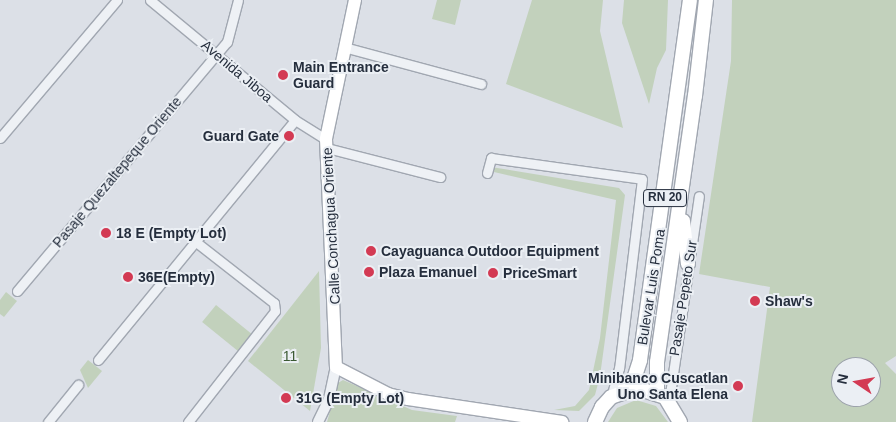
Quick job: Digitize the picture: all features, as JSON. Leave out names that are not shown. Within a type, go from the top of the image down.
[{"type":"highway","name":"Bulevar Luis Poma","points":[[617,393],[634,379],[640,360],[690,0]]},
{"type":"highway","name":"Bulevar Luis Poma","points":[[663,396],[657,362],[706,0]]},
{"type":"highway","points":[[680,202],[688,264]]},
{"type":"highway","points":[[617,393],[637,388],[663,396]]},
{"type":"highway","name":"RN 20","points":[[595,422],[602,407],[617,393]]},
{"type":"highway","name":"RN 20","points":[[663,396],[680,422]]},
{"type":"main road","name":"Calle Conchagua Oriente","points":[[336,367],[327,143],[344,46],[355,0]]},
{"type":"main road","points":[[336,367],[388,394],[408,399],[562,422]]},
{"type":"street","points":[[0,138],[117,0]]},
{"type":"street","name":"Avenida Jiboa","points":[[150,0],[296,120],[327,143],[440,177]]},
{"type":"street","name":"Pasaje Quezaltepeque Oriente","points":[[17,291],[227,42],[238,0]]},
{"type":"street","points":[[344,46],[481,84]]},
{"type":"street","points":[[98,360],[296,120]]},
{"type":"street","points":[[487,173],[491,158],[642,179],[617,393]]},
{"type":"street","name":"Pasaje Pepeto Sur","points":[[663,396],[699,196]]},
{"type":"street","points":[[188,422],[275,311],[274,303],[196,242]]},
{"type":"street","name":"Calle Conchagua Oriente","points":[[318,422],[329,399],[336,367]]},
{"type":"street","points":[[48,422],[78,386]]},
{"type":"green space","points":[[437,0],[461,0],[455,25],[432,19]]},
{"type":"green space","points":[[532,0],[603,0],[600,31],[623,128],[506,84]]},
{"type":"green space","points":[[624,0],[668,0],[666,50],[657,68],[649,104],[622,23]]},
{"type":"green space","points":[[732,0],[896,0],[896,356],[885,363],[896,374],[896,422],[752,422],[770,287],[699,274],[731,61]]},
{"type":"green space","points":[[491,167],[619,188],[625,195],[600,376],[595,395],[579,411],[554,410],[575,406],[589,390],[600,338],[616,200],[494,172]]},
{"type":"green space","name":"11","points":[[319,271],[321,348],[310,411],[248,361]]},
{"type":"green space","points":[[6,292],[17,301],[4,317],[0,314],[0,300]]},
{"type":"green space","points":[[216,305],[252,334],[238,351],[202,322]]},
{"type":"green space","points":[[88,360],[102,371],[88,388],[80,370]]},
{"type":"green space","points":[[343,380],[412,410],[457,416],[455,422],[327,422],[338,383]]},
{"type":"green space","points":[[636,400],[656,406],[668,422],[608,422],[617,408]]},
{"type":"place","name":"Main Entrance Guard","points":[[283,75]]},
{"type":"place","name":"Guard Gate","points":[[289,136]]},
{"type":"place","name":"18 E (Empty Lot)","points":[[106,233]]},
{"type":"place","name":"Cayaguanca Outdoor Equipment","points":[[371,251]]},
{"type":"place","name":"Plaza Emanuel","points":[[369,272]]},
{"type":"place","name":"PriceSmart","points":[[493,273]]},
{"type":"place","name":"36E(Empty)","points":[[128,277]]},
{"type":"place","name":"Shaw's","points":[[755,301]]},
{"type":"place","name":"Minibanco Cuscatlan Uno Santa Elena","points":[[738,386]]},
{"type":"place","name":"31G (Empty Lot)","points":[[286,398]]}]
